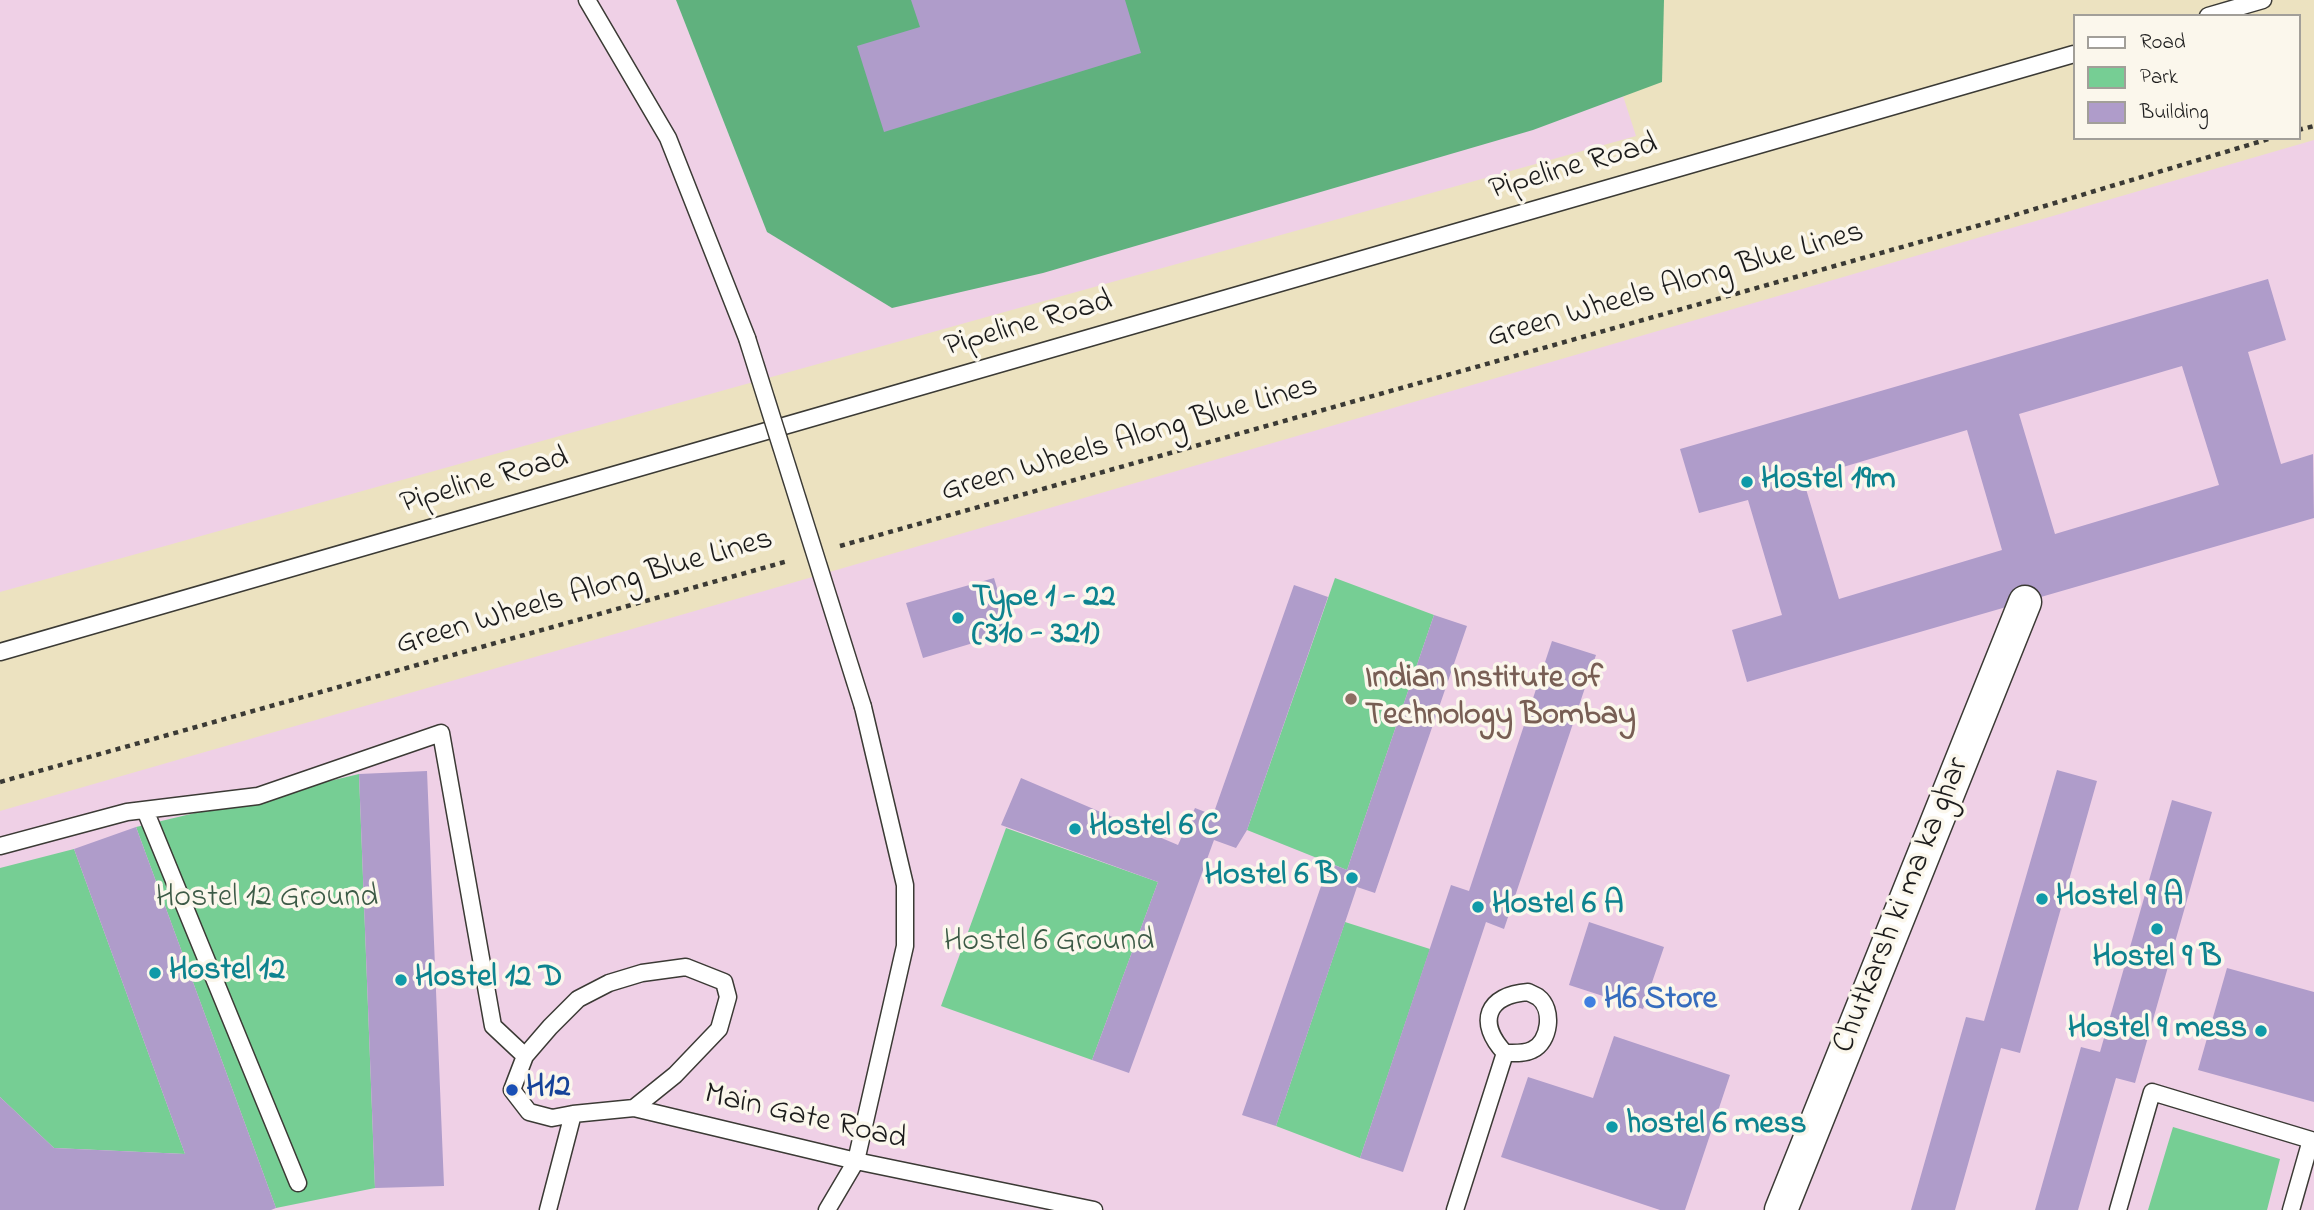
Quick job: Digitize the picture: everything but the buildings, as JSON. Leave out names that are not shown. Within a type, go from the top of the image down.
[{"type":"street","name":"Chutkarsh ki ma ka ghar","points":[[1781,1210],[2025,601]]},
{"type":"lane","points":[[587,0],[668,138],[747,338],[863,707],[905,885],[905,946],[856,1161],[827,1210]]},
{"type":"lane","points":[[2215,14],[2263,0]]},
{"type":"lane","name":"Pipeline Road","points":[[0,652],[2072,55]]},
{"type":"lane","points":[[0,846],[145,810],[258,796],[441,733],[493,1026],[525,1056],[578,999],[609,983],[642,973],[686,967],[724,982],[728,997],[719,1029],[675,1075],[634,1108]]},
{"type":"lane","points":[[145,810],[298,1184]]},
{"type":"lane","points":[[1455,1210],[1505,1053]]},
{"type":"lane","name":"Main Gate Road","points":[[525,1056],[512,1090],[529,1112],[552,1118],[634,1108],[856,1161],[1094,1210]]},
{"type":"lane","points":[[2118,1210],[2152,1092],[2311,1140],[2291,1210]]},
{"type":"lane","points":[[548,1210],[573,1114]]},
{"type":"path","name":"Green Wheels Along Blue Lines","points":[[835,547],[1998,220],[2265,140]]},
{"type":"path","name":"Green Wheels Along Blue Lines","points":[[0,782],[795,559]]},
{"type":"shaded area","points":[[0,0],[1592,0],[1636,136],[0,592]]},
{"type":"shaded area","name":"Indian Institute of Technology Bombay","points":[[2314,140],[2314,1210],[0,1210],[0,811]]},
{"type":"green space","points":[[676,0],[1664,0],[1662,82],[1533,130],[1043,273],[892,308],[767,232]]},
{"type":"green space","points":[[1335,578],[1434,615],[1347,870],[1247,830]]},
{"type":"green space","name":"Hostel 12 Ground","points":[[359,774],[375,1188],[276,1208],[136,827]]},
{"type":"green space","name":"Hostel 6 Ground","points":[[1006,828],[1158,882],[1092,1060],[941,1006]]},
{"type":"green space","name":"Hostel 12 Ground","points":[[74,849],[185,1154],[54,1148],[0,1097],[0,868]]},
{"type":"green space","points":[[1345,922],[1430,949],[1360,1158],[1276,1126]]},
{"type":"green space","points":[[2173,1127],[2280,1159],[2267,1210],[2148,1210]]},
{"type":"place","name":"Hostel 19m","points":[[1747,482]]},
{"type":"place","name":"Type 1 - 22 (310 - 321)","points":[[958,618]]},
{"type":"place","name":"Indian Institute of Technology Bombay","points":[[1351,699]]},
{"type":"place","name":"Hostel 6 C","points":[[1075,829]]},
{"type":"place","name":"Hostel 6 B","points":[[1352,878]]},
{"type":"place","name":"Hostel 9 A","points":[[2042,899]]},
{"type":"place","name":"Hostel 6 A","points":[[1478,907]]},
{"type":"place","name":"Hostel 9 B","points":[[2157,929]]},
{"type":"place","name":"Hostel 12","points":[[155,973]]},
{"type":"place","name":"Hostel 12 D","points":[[401,980]]},
{"type":"place","name":"H6 Store","points":[[1590,1002]]},
{"type":"place","name":"Hostel 9 mess","points":[[2261,1031]]},
{"type":"place","name":"H12","points":[[512,1090]]},
{"type":"place","name":"hostel 6 mess","points":[[1612,1127]]}]
